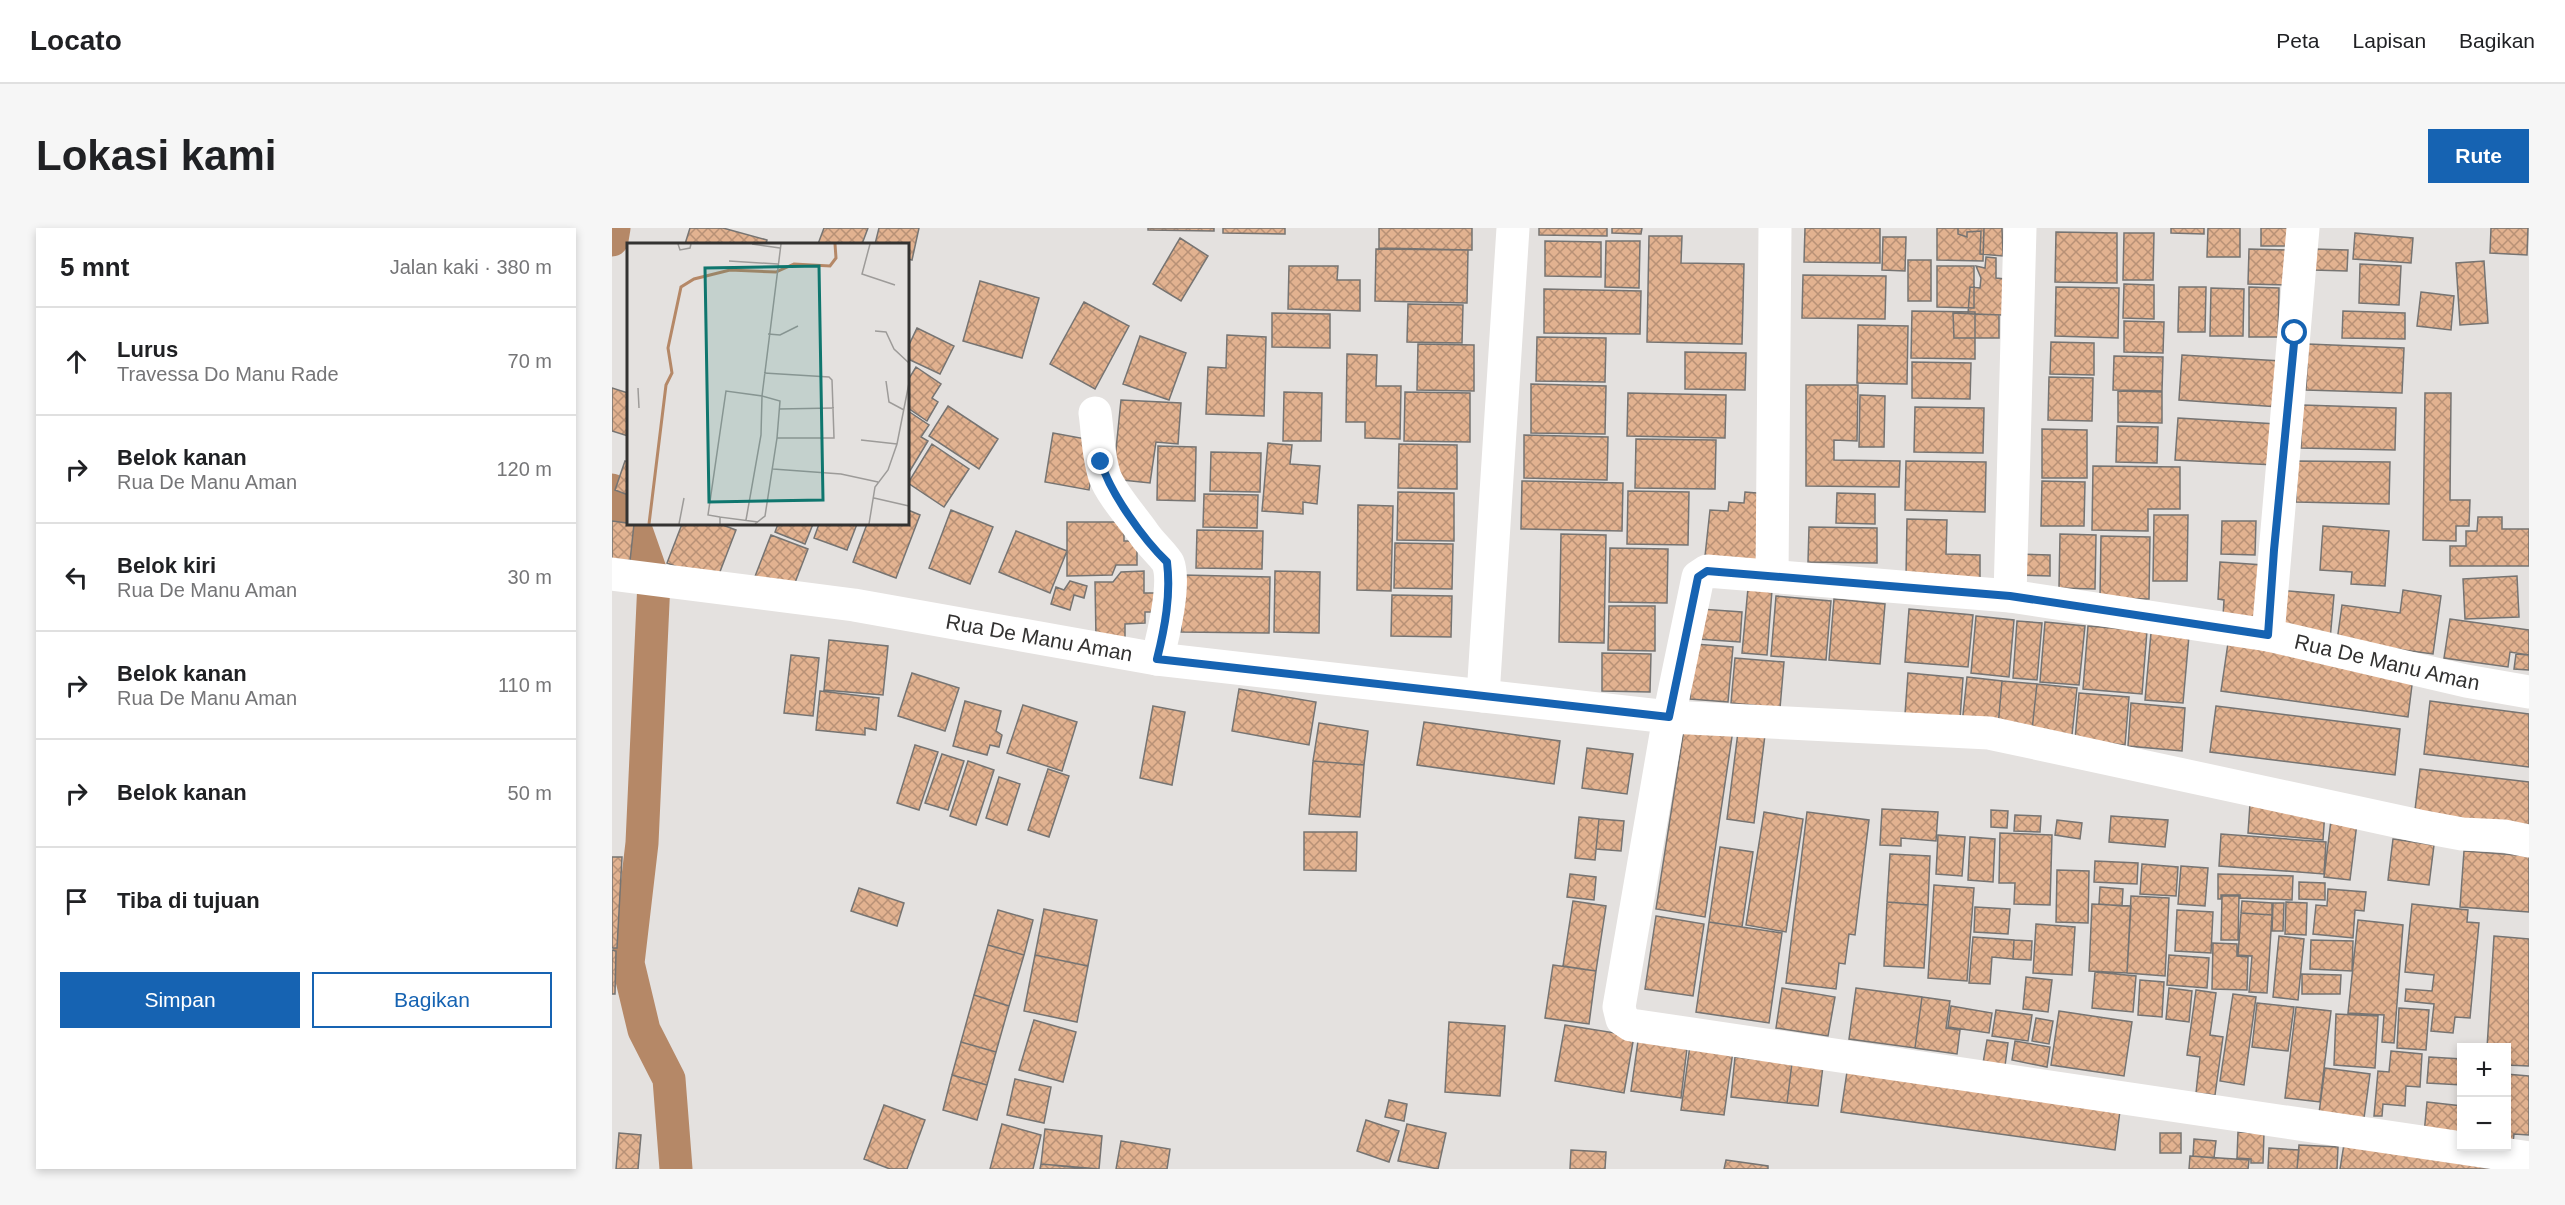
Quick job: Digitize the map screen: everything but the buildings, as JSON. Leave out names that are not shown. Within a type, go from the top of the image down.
[{"type":"street","points":[[1483,696],[1513,228]]},
{"type":"street","points":[[1772,576],[1775,228]]},
{"type":"street","points":[[2010,596],[2020,228]]},
{"type":"street","points":[[2268,635],[2303,228]]},
{"type":"street","points":[[1095,413],[1101,462],[1106,479],[1153,548],[1167,562],[1170,582],[1164,632],[1157,659]]},
{"type":"street","name":"Rua De Manu Aman","points":[[612,574],[854,604],[1157,659],[1669,717],[1698,577],[1707,571],[2010,596],[2268,635],[2466,681],[2529,692]]},
{"type":"street","points":[[2529,841],[2504,836],[2462,834],[2408,824],[1989,733],[1669,717],[1619,1007],[1622,1019],[1631,1025],[2529,1158]]},
{"type":"waterway","points":[[612,240],[614,228]]},
{"type":"waterway","points":[[612,490],[627,513]]},
{"type":"waterway","points":[[634,525],[654,581],[642,843],[628,963],[644,1030],[669,1079],[676,1169]]},
{"type":"route","points":[[1101,462],[1106,479],[1153,548],[1167,562],[1170,582],[1164,632],[1157,659],[1669,717],[1698,577],[1707,571],[2010,596],[2268,635],[2295,333]]}]
